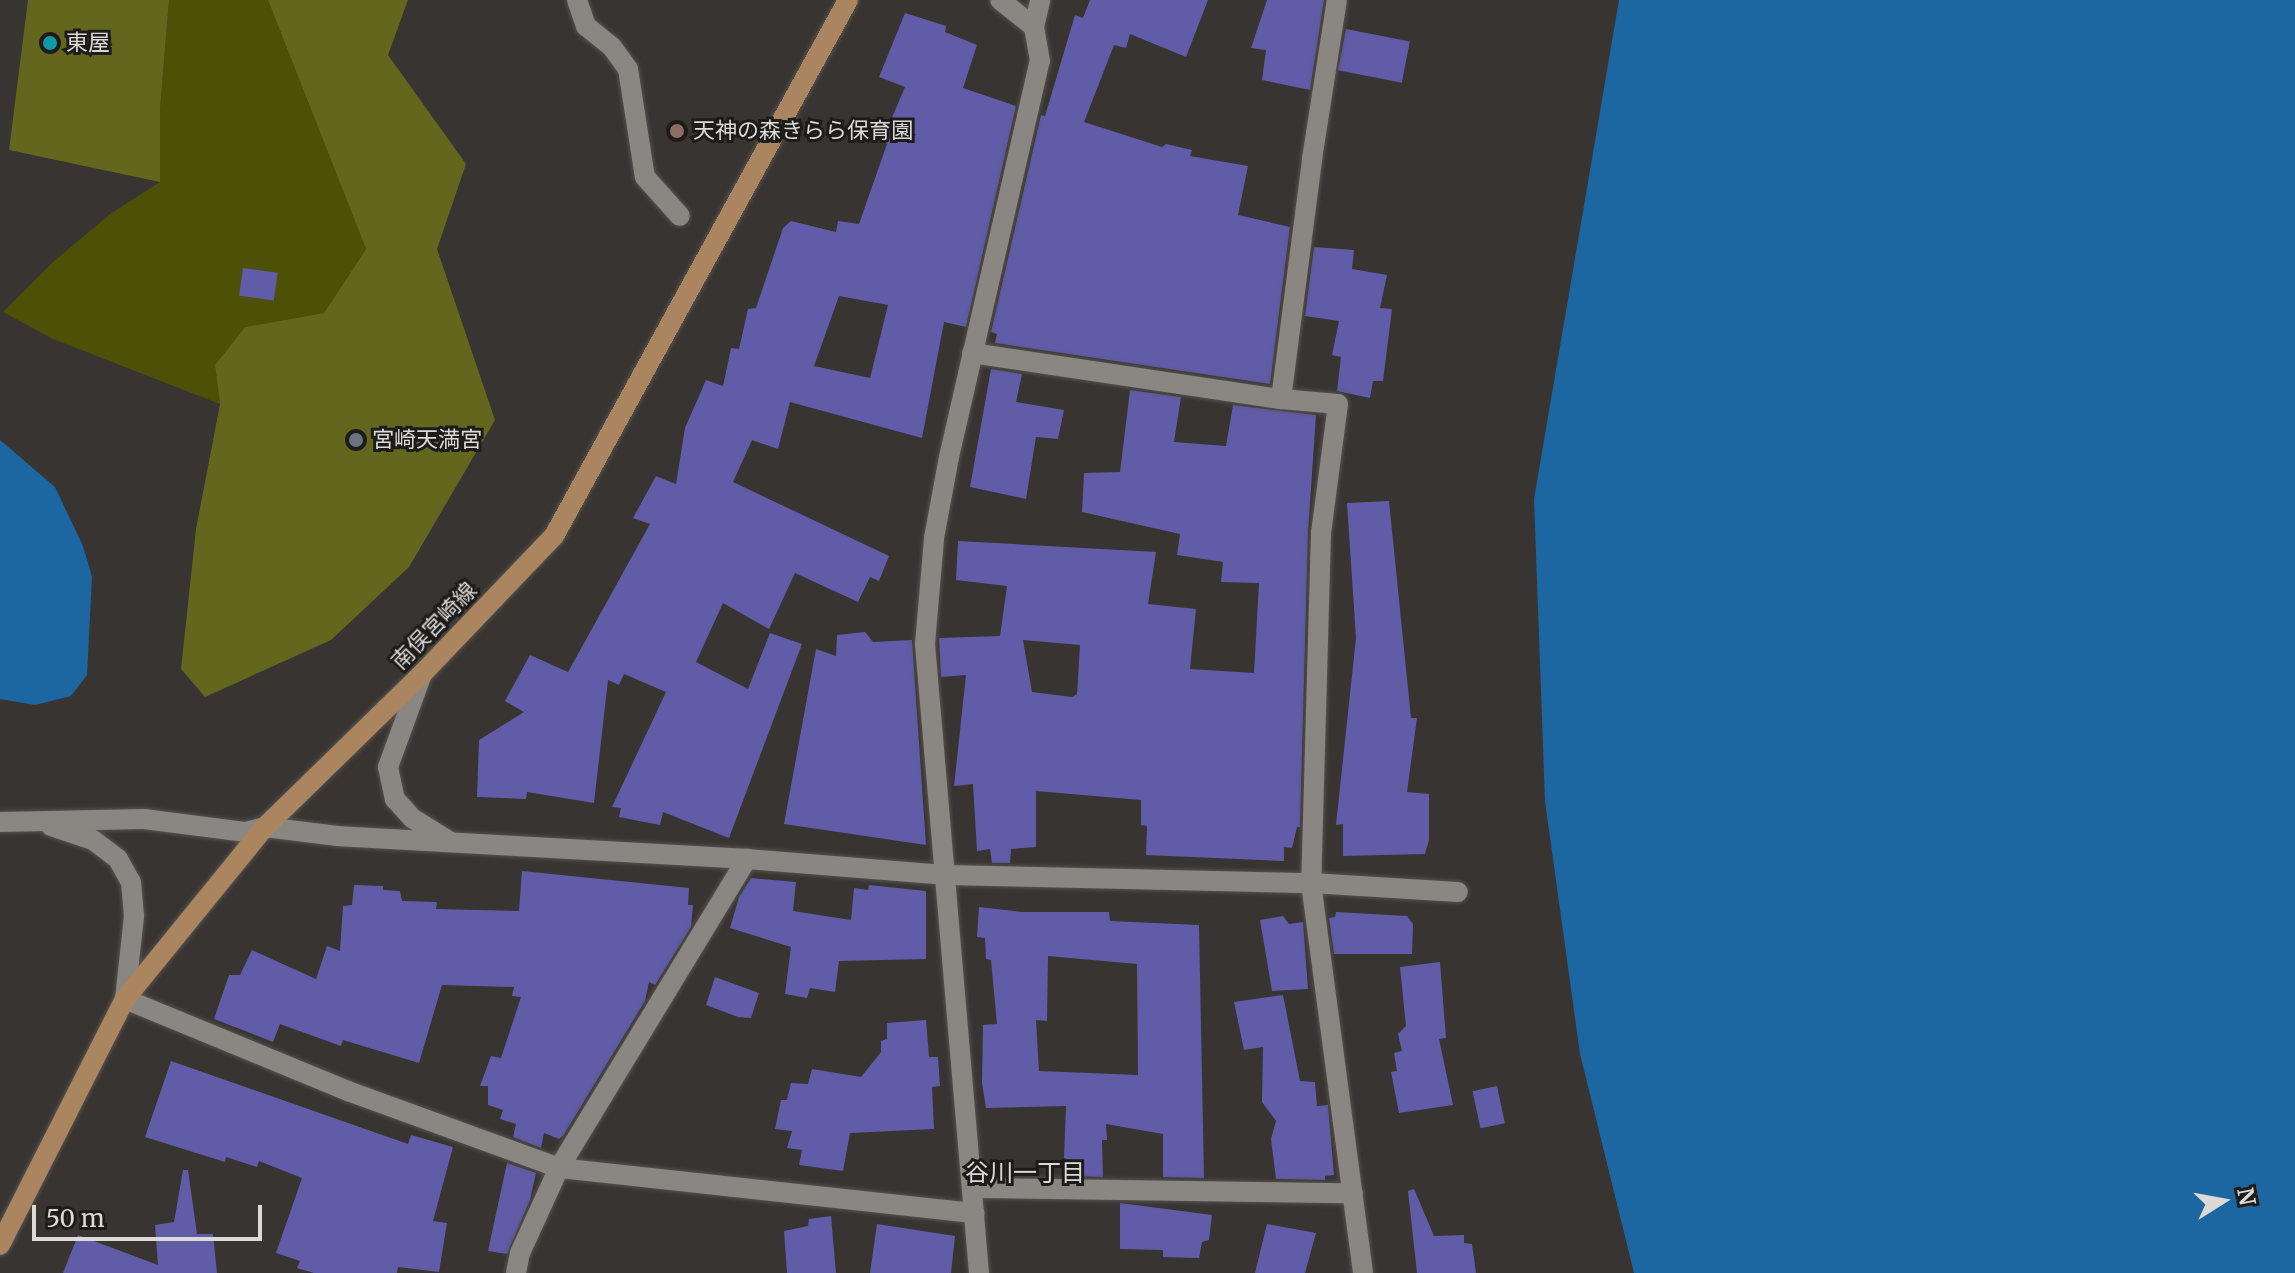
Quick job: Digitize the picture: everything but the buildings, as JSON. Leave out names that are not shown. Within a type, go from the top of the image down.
[{"type":"main road","name":"南俣宮崎線","points":[[0,1245],[125,999],[265,827],[422,674],[554,536],[848,0]]},
{"type":"street","points":[[577,0],[586,26],[612,47],[628,69],[645,177],[680,216]]},
{"type":"street","points":[[1000,0],[1034,27]]},
{"type":"street","points":[[979,1273],[925,644],[934,538],[972,353],[1040,61],[1034,27],[1040,0]]},
{"type":"street","points":[[1281,399],[1337,0]]},
{"type":"street","points":[[972,353],[1281,399],[1338,404],[1321,533],[1311,883],[1363,1273]]},
{"type":"street","points":[[422,674],[388,767],[395,799],[412,818],[452,843]]},
{"type":"street","points":[[0,822],[144,819],[246,832],[265,827],[452,843],[747,859],[947,875],[1311,883],[1458,892]]},
{"type":"street","points":[[37,822],[93,840],[118,859],[131,882],[134,916],[125,999],[363,1097],[559,1168],[975,1213]]},
{"type":"street","points":[[516,1273],[520,1253],[559,1168],[747,859]]},
{"type":"street","points":[[973,1188],[1353,1193]]},
{"type":"shaded area","points":[[28,0],[169,0],[160,110],[160,182],[9,150]]},
{"type":"shaded area","points":[[169,0],[268,0],[366,249],[324,313],[245,327],[215,365],[220,404],[53,339],[3,312],[52,263],[110,214],[160,182],[160,110]]},
{"type":"shaded area","points":[[268,0],[408,0],[388,55],[466,164],[437,249],[495,420],[409,567],[331,640],[205,697],[181,669],[196,529],[220,404],[215,365],[245,327],[324,313],[366,249]]},
{"type":"water","points":[[1619,0],[2295,0],[2295,1273],[1634,1273],[1580,1054],[1545,801],[1534,499]]},
{"type":"water","points":[[0,440],[55,487],[83,546],[92,577],[87,675],[71,696],[35,705],[0,699]]},
{"type":"place","name":"東屋","points":[[50,43]]},
{"type":"place","name":"天神の森きらら保育園","points":[[677,131]]},
{"type":"place","name":"宮崎天満宮","points":[[356,440]]},
{"type":"district","name":"谷川一丁目","points":[[1025,1173]]}]
